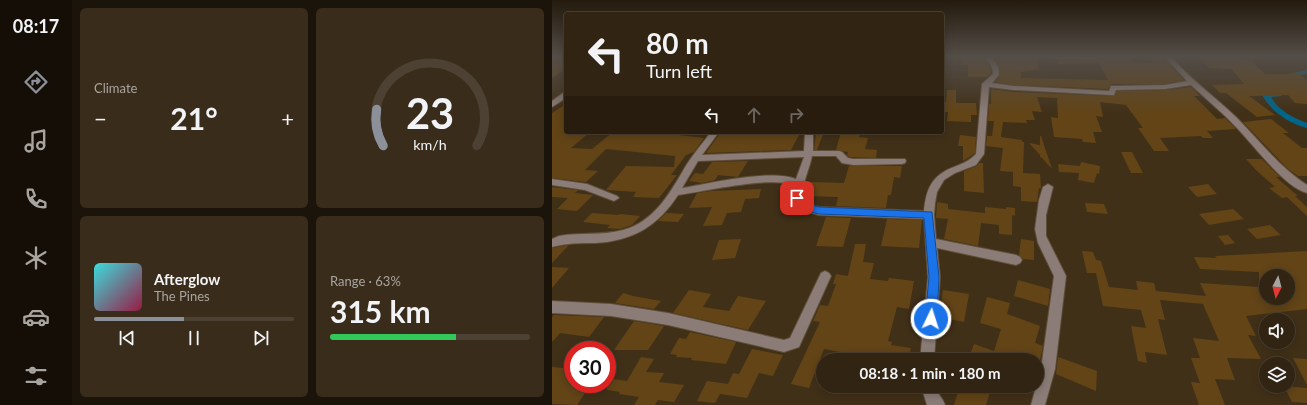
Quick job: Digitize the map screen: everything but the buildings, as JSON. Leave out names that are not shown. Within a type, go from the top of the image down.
[{"type":"street","points":[[928,353],[934,277],[929,215],[932,192],[940,178],[952,170],[973,163],[980,154],[986,84],[996,75]]},
{"type":"street","points":[[1184,75],[1191,83],[1240,125],[1286,174],[1307,190]]},
{"type":"street","points":[[986,84],[1014,88],[1111,93],[1114,88],[1165,87],[1191,83]]},
{"type":"street","points":[[552,105],[564,97]]},
{"type":"street","points":[[552,243],[559,240],[608,238],[628,233],[646,225],[663,211],[696,158],[714,134]]},
{"type":"street","points":[[809,134],[808,158],[799,183],[797,198],[801,206],[809,209],[929,215]]},
{"type":"street","points":[[696,158],[808,153],[838,154],[845,161],[853,162],[902,161]]},
{"type":"street","points":[[676,192],[752,180],[788,179],[799,183]]},
{"type":"street","points":[[552,182],[587,187],[614,198]]},
{"type":"street","points":[[1038,405],[1048,369],[1060,276],[1055,263],[1042,242],[1040,226],[1042,206],[1048,187]]},
{"type":"street","points":[[931,242],[1016,260]]},
{"type":"street","points":[[552,308],[611,310],[668,319],[766,344],[784,346],[794,343],[825,276]]},
{"type":"waterway","points":[[1290,81],[1291,75]]},
{"type":"waterway","points":[[1278,94],[1266,95],[1274,107],[1283,115],[1307,126]]},
{"type":"route","points":[[797,198],[801,206],[819,211],[929,215],[934,277],[931,319]]}]
